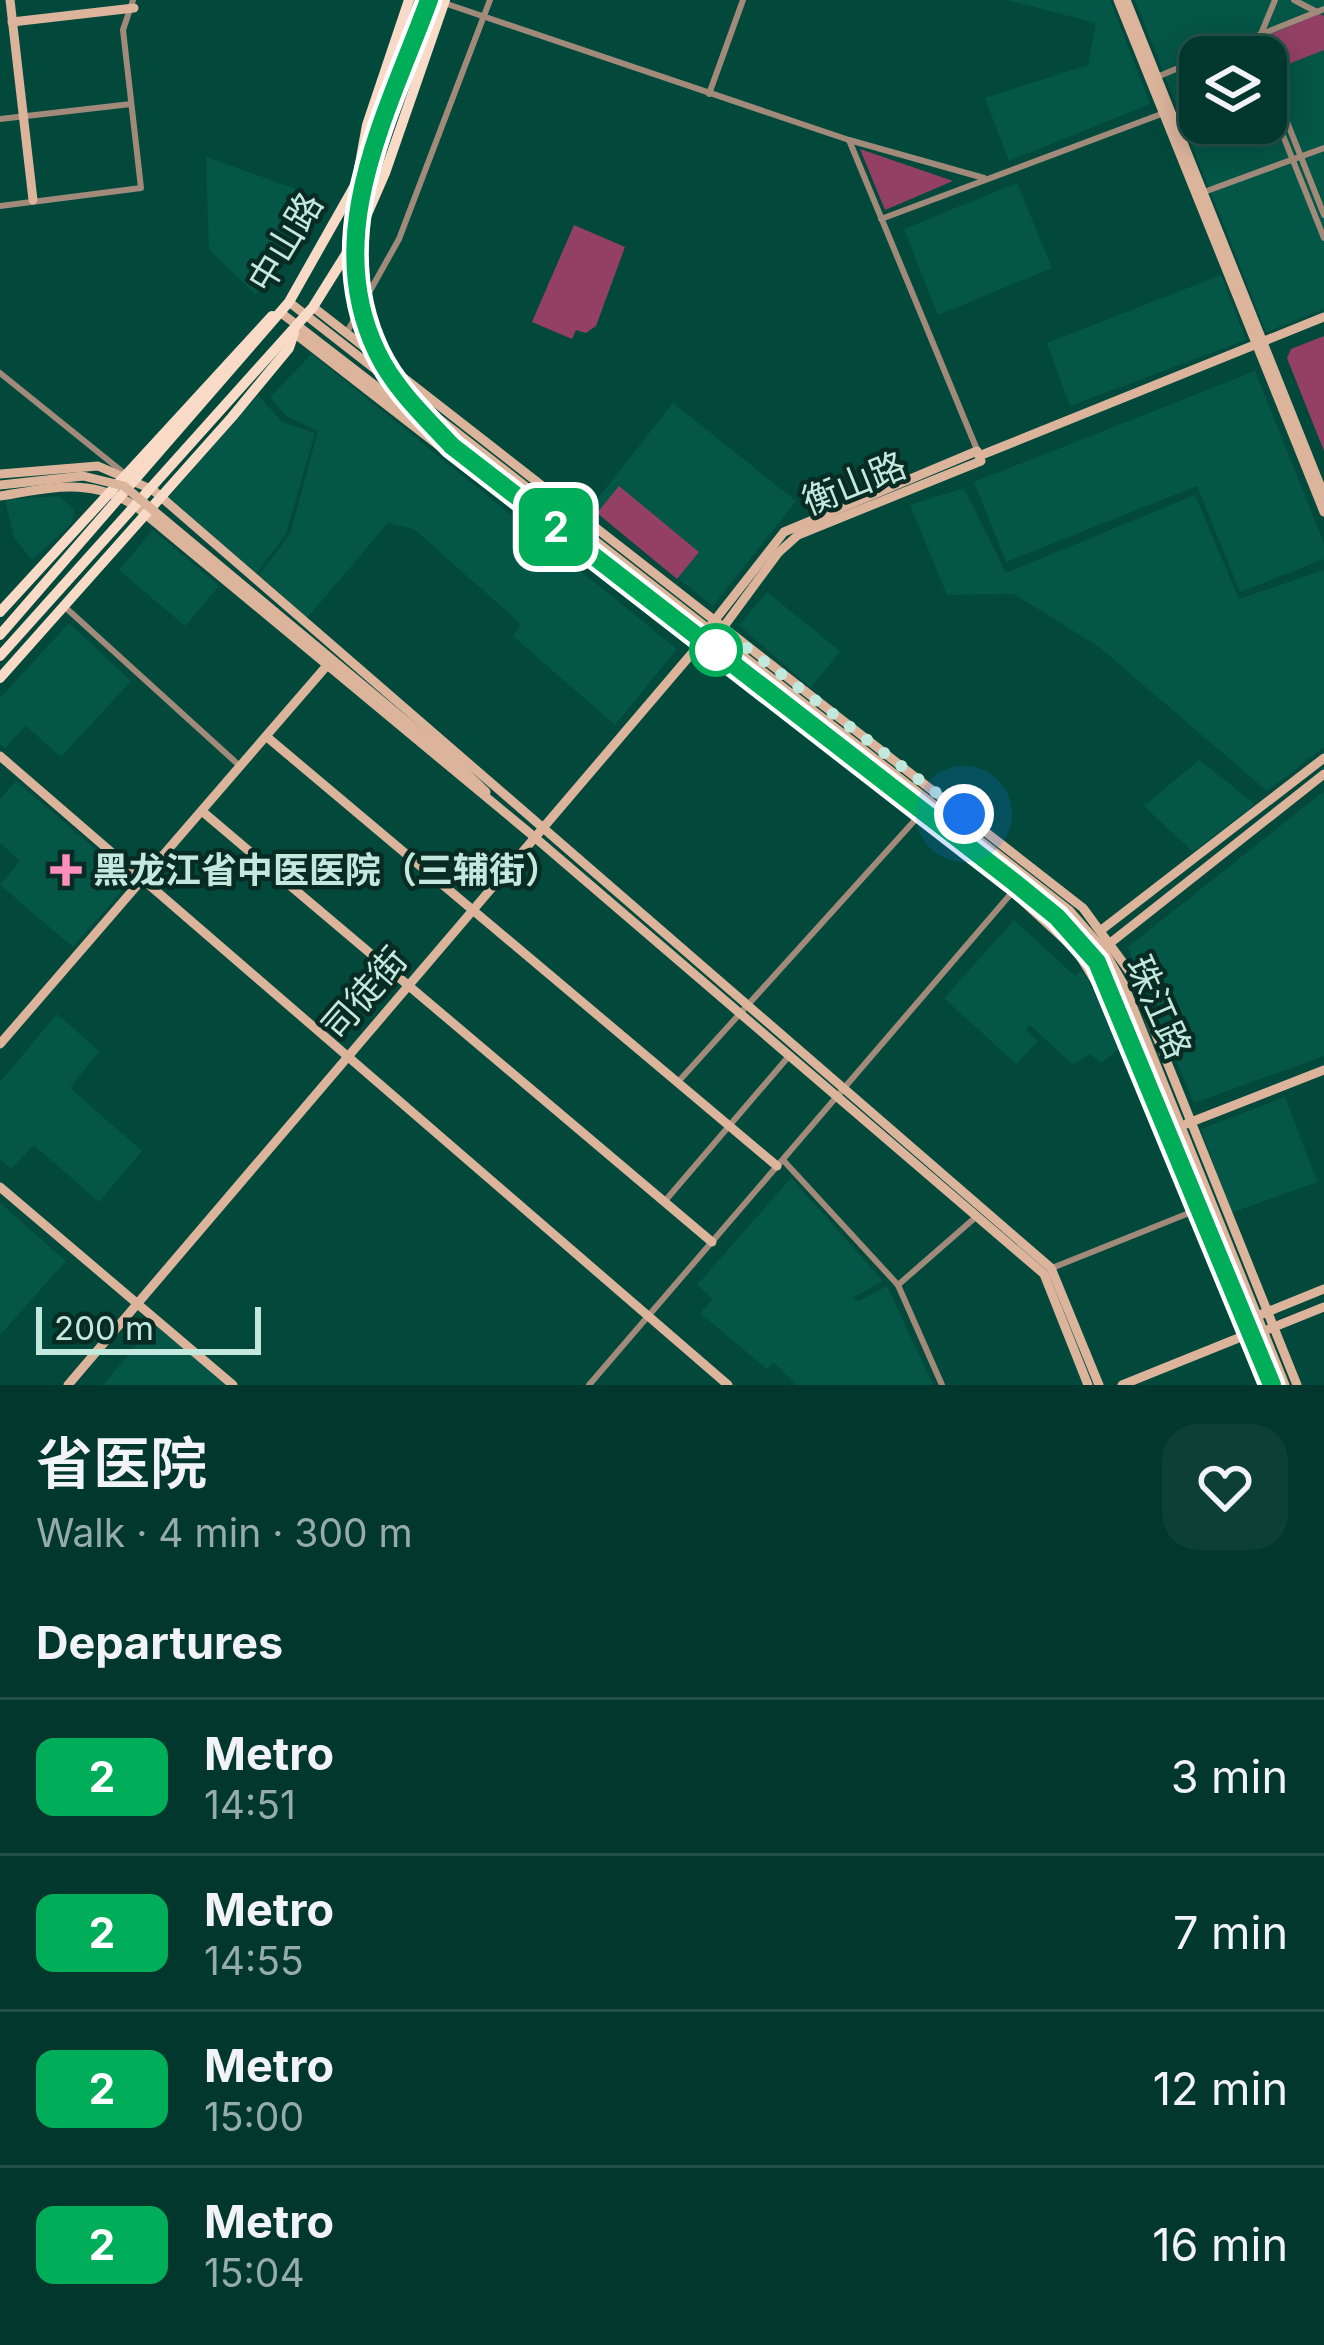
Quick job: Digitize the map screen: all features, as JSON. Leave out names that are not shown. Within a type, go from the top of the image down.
[{"type":"main road","points":[[10,0],[33,200]]},
{"type":"main road","points":[[356,182],[367,124],[409,0]]},
{"type":"main road","name":"中山路","points":[[0,656],[6,635],[36,594],[285,307],[327,241],[356,182],[423,0]]},
{"type":"main road","points":[[1122,0],[1204,192],[1324,512]]},
{"type":"main road","points":[[1122,0],[1164,113],[1324,495]]},
{"type":"main road","name":"中山路","points":[[0,678],[289,348],[358,235],[385,173],[444,1]]},
{"type":"main road","points":[[13,22],[134,4]]},
{"type":"main road","points":[[41,633],[6,635],[4,608],[251,333],[285,307]]},
{"type":"main road","name":"珠江路","points":[[285,307],[311,310],[346,335],[921,813],[1023,880],[1089,940],[1099,952],[1111,1006],[1199,1209],[1260,1326],[1297,1385]]},
{"type":"main road","name":"珠江路","points":[[285,307],[297,329],[710,634]]},
{"type":"main road","name":"珠江路","points":[[311,310],[1023,880],[1089,940],[1124,985],[1186,1124],[1286,1385]]},
{"type":"main road","name":"衡山路","points":[[710,634],[798,536],[979,456],[1324,317]]},
{"type":"main road","points":[[0,474],[98,466],[139,480],[157,494],[340,649],[537,832],[981,1214],[1044,1274],[1088,1385]]},
{"type":"main road","points":[[0,485],[83,476],[124,486],[455,762],[520,826]]},
{"type":"main road","points":[[0,496],[82,484],[124,498],[520,826],[537,832]]},
{"type":"main road","name":"中山路","points":[[6,635],[142,511]]},
{"type":"main road","points":[[4,608],[36,594]]},
{"type":"main road","name":"司徒街","points":[[68,1385],[710,634]]},
{"type":"main road","points":[[1,1040],[340,649]]},
{"type":"main road","points":[[267,737],[677,1083],[780,1163]]},
{"type":"main road","points":[[0,756],[728,1385]]},
{"type":"main road","points":[[1089,940],[1324,758]]},
{"type":"main road","points":[[1099,952],[1324,774]]},
{"type":"main road","points":[[203,812],[712,1242]]},
{"type":"main road","points":[[1186,1124],[1324,1070]]},
{"type":"main road","points":[[0,1187],[233,1385]]},
{"type":"main road","points":[[981,1214],[1051,1268],[1099,1385]]},
{"type":"main road","points":[[1260,1326],[1324,1289]]},
{"type":"main road","points":[[1122,1385],[1260,1326],[1324,1307]]},
{"type":"main road","name":"珠江路","points":[[1260,1326],[1262,1385]]},
{"type":"main road","name":"珠江路","points":[[1260,1326],[1275,1385]]},
{"type":"street","points":[[346,335],[399,239],[490,0]]},
{"type":"street","points":[[709,94],[743,0]]},
{"type":"street","points":[[1254,36],[1275,0]]},
{"type":"street","points":[[1294,0],[1320,10]]},
{"type":"street","points":[[444,1],[849,140],[985,178]]},
{"type":"street","points":[[0,206],[141,188],[123,30],[134,4]]},
{"type":"street","points":[[1258,36],[1320,10]]},
{"type":"street","points":[[1157,76],[1179,67]]},
{"type":"street","points":[[0,119],[131,104]]},
{"type":"street","points":[[881,219],[1164,113]]},
{"type":"street","points":[[1287,130],[1324,238]]},
{"type":"street","points":[[1287,138],[1324,215]]},
{"type":"street","points":[[849,140],[979,456]]},
{"type":"street","points":[[1204,192],[1324,148]]},
{"type":"street","points":[[0,373],[124,473]]},
{"type":"street","points":[[65,607],[241,767]]},
{"type":"street","points":[[677,1083],[921,813]]},
{"type":"street","points":[[589,1385],[1023,880]]},
{"type":"street","points":[[664,1202],[792,1052]]},
{"type":"street","points":[[780,1163],[898,1285],[942,1385]]},
{"type":"street","points":[[1051,1268],[1199,1209]]},
{"type":"street","points":[[898,1285],[981,1214]]},
{"type":"shaded area","points":[[1007,0],[1110,0],[1150,104],[1009,161],[985,98],[1088,65],[1096,23]]},
{"type":"shaded area","points":[[1135,0],[1324,0],[1324,309],[1266,332],[1192,144],[1287,144],[1287,36],[1179,36],[1179,112]]},
{"type":"shaded area","points":[[1324,16],[1324,50],[1287,65],[1287,36],[1266,36]]},
{"type":"shaded area","points":[[860,149],[953,181],[885,210]]},
{"type":"shaded area","points":[[206,157],[307,193],[285,257],[255,294],[209,249]]},
{"type":"shaded area","points":[[1017,183],[1052,268],[938,315],[904,229]]},
{"type":"shaded area","points":[[574,225],[625,247],[596,326],[586,333],[576,330],[572,339],[532,322]]},
{"type":"shaded area","points":[[1221,275],[1246,340],[1070,406],[1047,343]]},
{"type":"shaded area","points":[[1324,336],[1324,451],[1287,358],[1291,349]]},
{"type":"shaded area","points":[[312,354],[677,649],[615,725],[513,636],[521,624],[414,529],[388,523],[307,618],[259,575],[290,534],[318,431],[286,416],[270,397]]},
{"type":"shaded area","points":[[1255,371],[1324,543],[1324,559],[1240,592],[1197,486],[1006,562],[974,482]]},
{"type":"shaded area","points":[[258,395],[282,422],[315,433],[286,534],[256,574],[169,497]]},
{"type":"shaded area","points":[[673,403],[796,501],[713,606],[590,508]]},
{"type":"shaded area","points":[[619,486],[699,552],[677,579],[597,513]]},
{"type":"shaded area","points":[[964,488],[1006,573],[1195,495],[1239,599],[1324,570],[1324,747],[1267,791],[1099,647],[1014,594],[947,595],[910,505]]},
{"type":"shaded area","points":[[59,496],[74,510],[72,523],[32,560],[14,537],[5,500]]},
{"type":"shaded area","points":[[153,530],[219,586],[185,626],[119,570]]},
{"type":"shaded area","points":[[767,592],[840,651],[811,688],[739,625]]},
{"type":"shaded area","points":[[69,623],[131,681],[61,757],[26,726],[5,748],[0,744],[0,698]]},
{"type":"shaded area","points":[[1199,760],[1255,804],[1193,852],[1144,806]]},
{"type":"shaded area","name":"黑龙江省中医医院（三辅街）","points":[[16,781],[131,880],[73,947],[0,885],[20,861],[0,843],[0,799]]},
{"type":"shaded area","points":[[1324,791],[1324,1056],[1194,1103],[1128,947]]},
{"type":"shaded area","points":[[1014,920],[1075,976],[1081,971],[1089,981],[1119,1049],[1101,1063],[1090,1054],[1073,1065],[1030,1025],[1026,1030],[1038,1041],[1016,1064],[944,998]]},
{"type":"shaded area","points":[[57,1014],[99,1051],[70,1088],[142,1151],[99,1202],[34,1145],[11,1169],[0,1159],[0,1082]]},
{"type":"shaded area","points":[[1285,1097],[1317,1182],[1231,1213],[1201,1129]]},
{"type":"shaded area","points":[[791,1178],[883,1281],[852,1298],[859,1301],[887,1286],[933,1385],[797,1385],[774,1363],[767,1369],[700,1313],[713,1299],[697,1285]]},
{"type":"shaded area","points":[[0,1203],[66,1261],[0,1335]]},
{"type":"shaded area","points":[[158,1320],[233,1385],[103,1385]]},
{"type":"metro line","name":"2","points":[[429,0],[363,182],[351,251],[358,298],[379,356],[409,399],[452,446],[1014,882],[1057,917],[1097,962],[1108,978],[1272,1385]]},
{"type":"place","name":"黑龙江省中医医院（三辅街）","points":[[66,870]]},
{"type":"route","points":[[716,650],[706,641],[722,629],[964,814]]}]
